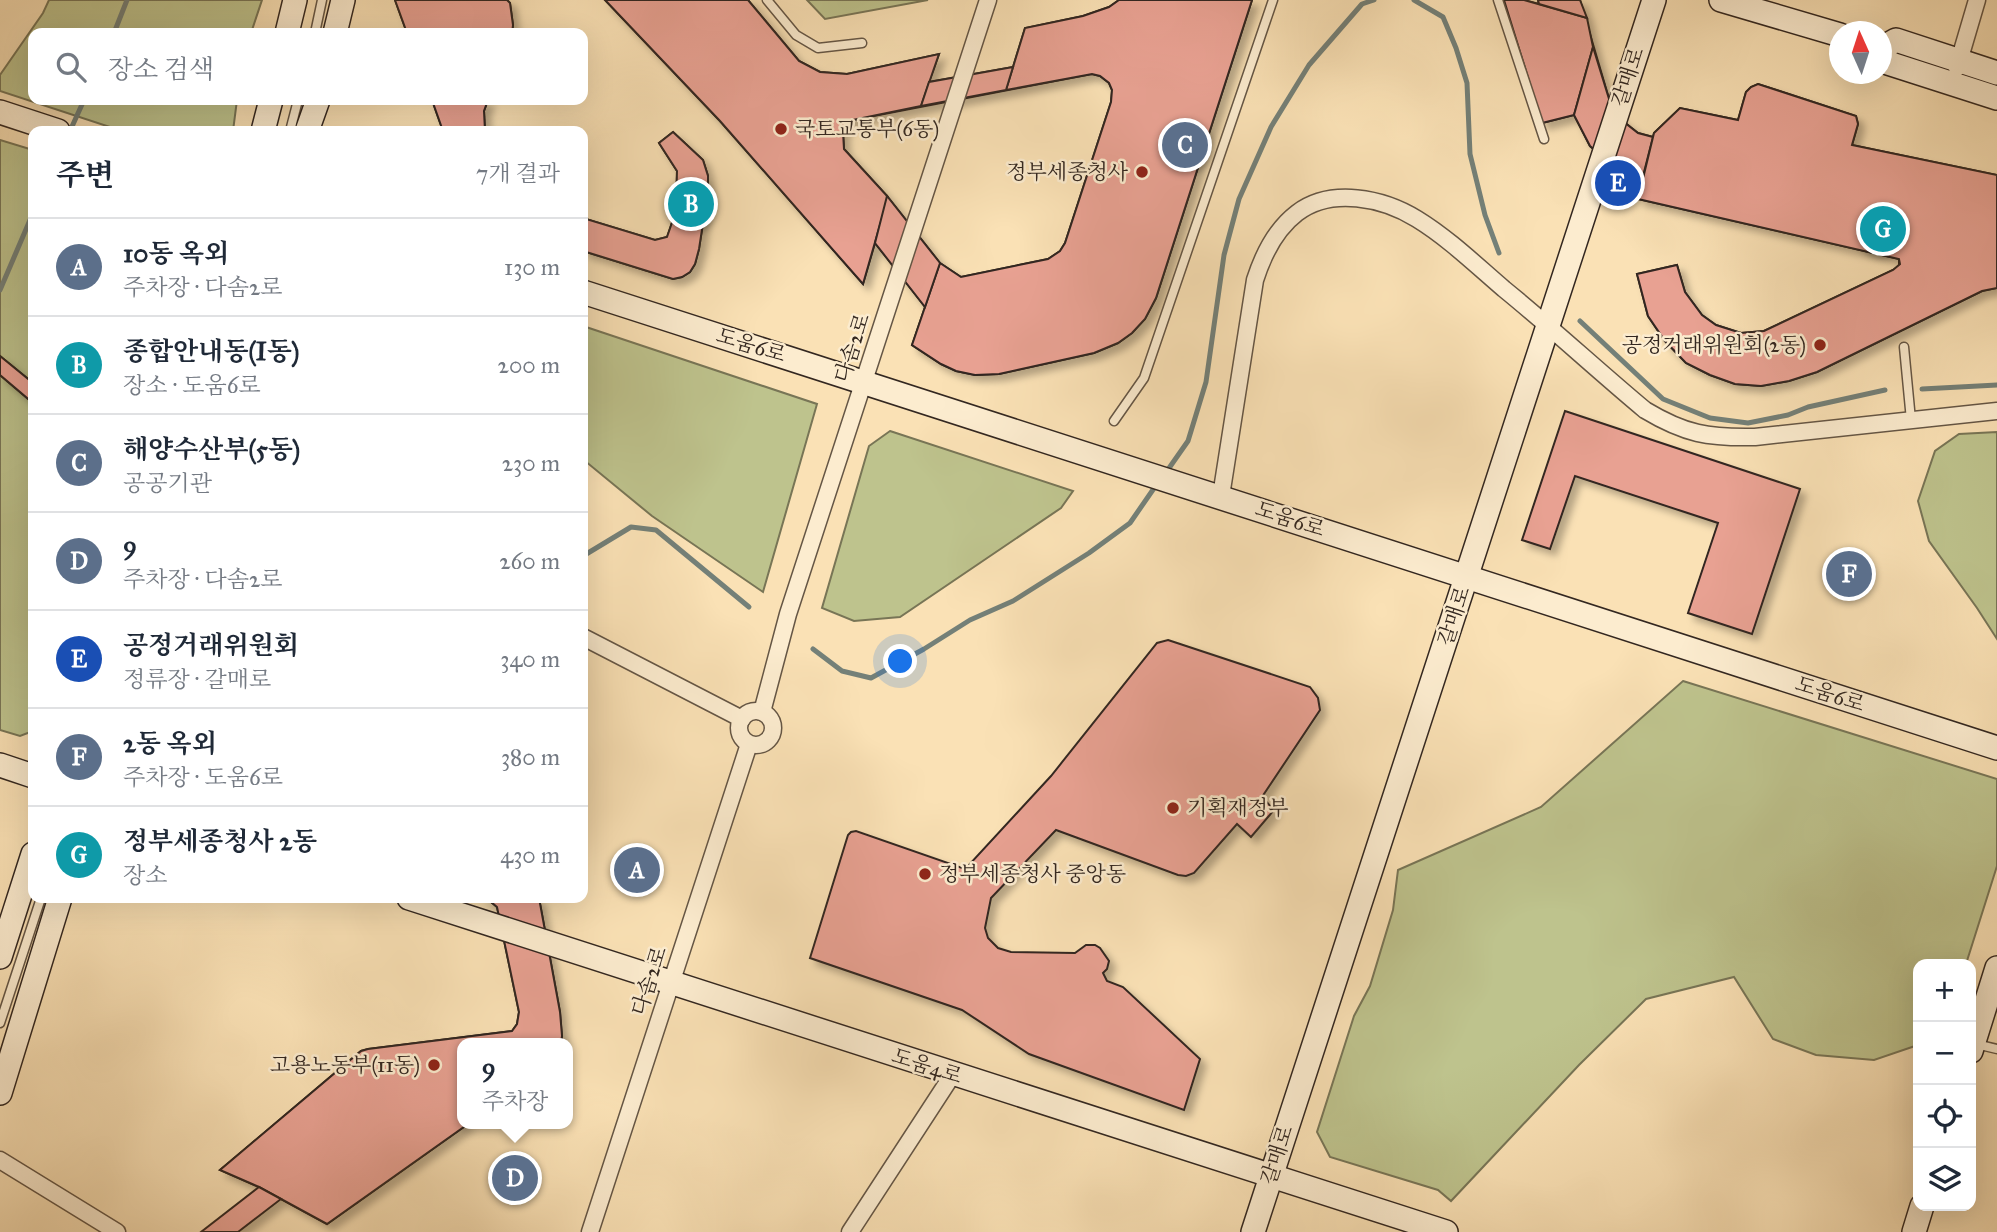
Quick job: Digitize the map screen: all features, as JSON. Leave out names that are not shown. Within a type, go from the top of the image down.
[{"type":"street","points":[[288,28],[295,0]]},
{"type":"street","points":[[336,28],[343,0]]},
{"type":"street","name":"다솜2로","points":[[762,712],[788,614],[988,0]]},
{"type":"street","name":"갈매로","points":[[1253,1232],[1654,0]]},
{"type":"street","points":[[1721,0],[1829,32]]},
{"type":"street","points":[[1952,83],[1977,0]]},
{"type":"street","points":[[1892,42],[1896,40],[1997,73]]},
{"type":"street","points":[[1892,64],[1997,98]]},
{"type":"street","points":[[264,126],[270,105]]},
{"type":"street","points":[[309,126],[316,105]]},
{"type":"street","points":[[7,114],[43,126]]},
{"type":"street","points":[[1221,496],[1255,279],[1262,260],[1285,224],[1298,212],[1320,202],[1338,198],[1359,198],[1396,208],[1416,218],[1548,324],[1645,410],[1663,421],[1702,435],[1720,438],[1755,437],[1997,411]]},
{"type":"street","name":"도움6로","points":[[588,294],[1138,468],[1467,578],[1997,748]]},
{"type":"street","points":[[588,640],[742,719]]},
{"type":"street","points":[[751,712],[762,712],[771,718],[773,734],[761,745],[749,744],[741,736],[739,724],[751,712]]},
{"type":"street","name":"다솜2로","points":[[590,1232],[749,744]]},
{"type":"street","points":[[0,765],[28,774]]},
{"type":"street","points":[[0,957],[28,870]]},
{"type":"street","points":[[0,1093],[59,903]]},
{"type":"street","name":"도움4로","points":[[424,903],[1446,1232]]},
{"type":"street","points":[[1976,1034],[1997,968]]},
{"type":"street","points":[[850,1232],[953,1074]]},
{"type":"street","points":[[0,1160],[117,1232]]},
{"type":"street","points":[[1914,1232],[1920,1211]]},
{"type":"lane","points":[[316,28],[322,0]]},
{"type":"lane","points":[[766,0],[796,35],[818,48],[862,43]]},
{"type":"lane","points":[[1114,421],[1144,378],[1273,0]]},
{"type":"lane","points":[[1498,0],[1544,139]]},
{"type":"lane","points":[[291,126],[297,105]]},
{"type":"lane","points":[[1904,348],[1912,420]]},
{"type":"lane","points":[[0,1023],[39,903]]},
{"type":"lane","points":[[1976,1047],[1997,1049]]},
{"type":"green space","points":[[49,0],[262,0],[253,28],[33,28]]},
{"type":"green space","points":[[807,0],[928,0],[825,19]]},
{"type":"green space","points":[[28,35],[28,100],[0,91],[0,75]]},
{"type":"green space","points":[[43,105],[236,105],[234,126],[107,126]]},
{"type":"green space","points":[[0,140],[28,148],[28,733],[20,736],[0,730]]},
{"type":"green space","points":[[588,328],[817,404],[763,592],[652,516],[588,463]]},
{"type":"green space","points":[[890,431],[1073,491],[1061,508],[900,617],[854,621],[822,608],[869,446]]},
{"type":"green space","points":[[1997,432],[1997,639],[1929,541],[1918,501],[1935,451],[1959,434]]},
{"type":"green space","points":[[1683,681],[1997,779],[1997,866],[1968,959],[1913,959],[1913,1047],[1874,1060],[1816,1055],[1773,1039],[1734,977],[1646,999],[1579,1065],[1451,1201],[1438,1190],[1330,1157],[1317,1132],[1354,1016],[1370,986],[1393,910],[1398,870],[1541,807]]},
{"type":"building","points":[[395,0],[507,0],[510,3],[513,25],[513,28],[405,28]]},
{"type":"building","points":[[395,0],[507,0],[510,3],[513,25],[513,28],[405,28]]},
{"type":"building","name":"정부세종청사","points":[[605,0],[748,0],[799,61],[820,72],[847,74],[939,54],[929,82],[1013,67],[1025,28],[1083,16],[1109,7],[1119,0],[1252,0],[1156,298],[1145,319],[1132,333],[1118,343],[1094,353],[999,374],[975,375],[941,364],[912,345],[925,307],[875,243],[863,284],[720,121]],"holes":[[[1092,74],[1109,83],[1112,90],[1111,102],[1065,243],[1060,251],[1048,259],[961,277],[940,263],[887,196],[844,149],[843,132],[853,120]]]},
{"type":"building","points":[[605,0],[748,0],[799,61],[820,72],[847,74],[939,54],[921,106],[853,120],[843,132],[844,149],[888,197],[863,284],[720,121]]},
{"type":"building","points":[[1119,0],[1252,0],[1156,298],[1145,319],[1132,333],[1118,343],[1094,353],[999,374],[975,375],[956,371],[912,345],[940,263],[961,277],[1048,259],[1060,251],[1065,243],[1111,102],[1112,90],[1109,83],[1092,74],[1006,90],[1025,28],[1083,16],[1109,7]]},
{"type":"building","points":[[1504,0],[1524,0],[1539,4],[1538,0],[1580,0],[1610,102],[1619,118],[1638,133],[1653,137],[1680,108],[1738,120],[1746,92],[1758,84],[1856,116],[1858,124],[1852,145],[1997,175],[1997,288],[1982,291],[1817,372],[1789,381],[1761,386],[1735,384],[1686,363],[1665,341],[1648,316],[1637,274],[1677,265],[1685,292],[1702,315],[1716,325],[1741,333],[1764,331],[1893,270],[1899,266],[1899,259],[1638,199],[1643,176],[1610,163],[1590,146],[1574,115],[1542,123]]},
{"type":"building","points":[[1504,0],[1524,0],[1587,18],[1593,47],[1574,115],[1542,123]]},
{"type":"building","points":[[1538,0],[1580,0],[1587,18],[1539,4]]},
{"type":"building","points":[[1593,47],[1610,102],[1619,118],[1638,133],[1653,137],[1643,176],[1610,163],[1590,146],[1574,115]]},
{"type":"building","points":[[1013,67],[1006,90],[921,106],[929,82]]},
{"type":"building","points":[[1758,84],[1856,116],[1858,124],[1852,145],[1997,175],[1997,288],[1982,291],[1817,372],[1789,381],[1761,386],[1735,384],[1686,363],[1665,341],[1648,316],[1637,274],[1677,265],[1685,292],[1702,315],[1716,325],[1741,333],[1764,331],[1893,270],[1900,264],[1899,259],[1638,199],[1654,133],[1680,108],[1738,120],[1746,92]]},
{"type":"building","points":[[434,105],[486,105],[485,126],[441,126]]},
{"type":"building","points":[[434,105],[486,105],[485,126],[441,126]]},
{"type":"building","points":[[673,132],[703,160],[708,176],[708,191],[695,264],[690,272],[673,279],[588,253],[588,220],[655,240],[667,237],[676,211],[677,171],[659,143]]},
{"type":"building","points":[[673,132],[703,160],[708,176],[708,191],[695,264],[690,272],[673,279],[588,253],[588,220],[655,240],[667,237],[676,211],[677,171],[659,143]]},
{"type":"building","points":[[887,196],[940,263],[925,307],[875,243]]},
{"type":"building","points":[[0,356],[28,379],[28,399],[0,375]]},
{"type":"building","points":[[0,356],[28,379],[28,399],[0,375]]},
{"type":"building","points":[[1565,411],[1800,489],[1752,634],[1688,613],[1718,523],[1575,476],[1550,549],[1522,540]]},
{"type":"building","name":"정부세종청사 중앙동","points":[[1168,640],[1310,687],[1318,698],[1320,710],[1262,797],[1274,810],[1251,837],[1237,824],[1194,873],[1186,876],[1056,830],[991,898],[985,928],[988,938],[998,948],[1011,952],[1075,953],[1086,945],[1100,948],[1109,961],[1103,973],[1107,981],[1123,987],[1200,1059],[1184,1110],[1029,1054],[962,1010],[810,958],[851,832],[856,831],[962,868],[969,865],[1051,776],[1157,643]]},
{"type":"building","points":[[492,903],[540,903],[560,1012],[562,1038],[457,1038],[457,1129],[461,1129],[327,1224],[259,1187],[220,1170],[361,1051],[368,1049],[512,1031],[517,1024],[519,1012],[497,907]]},
{"type":"building","points":[[492,903],[540,903],[560,1012],[562,1038],[457,1038],[457,1129],[461,1129],[327,1224],[259,1187],[220,1170],[361,1051],[368,1049],[512,1031],[517,1024],[519,1012],[497,907]]},
{"type":"building","points":[[259,1187],[281,1199],[238,1232],[201,1232]]},
{"type":"waterway","points":[[116,28],[127,0]]},
{"type":"waterway","points":[[1167,471],[1188,441],[1206,382],[1224,255],[1239,199],[1271,127],[1309,65],[1362,4],[1374,0]]},
{"type":"waterway","points":[[1414,0],[1443,17],[1456,48],[1467,83],[1470,154],[1485,215],[1499,253]]},
{"type":"waterway","points":[[72,126],[82,105]]},
{"type":"waterway","points":[[0,290],[28,225]]},
{"type":"waterway","points":[[1580,321],[1663,399],[1710,418],[1748,423],[1885,390]]},
{"type":"waterway","points":[[1922,389],[1997,385]]},
{"type":"waterway","points":[[813,649],[842,671],[871,678],[970,620],[1013,601],[1089,553],[1130,523],[1159,481]]},
{"type":"waterway","points":[[588,553],[631,527],[656,530],[749,607]]},
{"type":"place","name":"국토교통부(6동)","points":[[781,129]]},
{"type":"place","name":"해양수산부(5동)","points":[[1185,145]]},
{"type":"place","name":"정부세종청사","points":[[1142,172]]},
{"type":"place","name":"공정거래위원회","points":[[1618,183]]},
{"type":"place","name":"종합안내동(I동)","points":[[691,204]]},
{"type":"place","name":"정부세종청사 2동","points":[[1883,229]]},
{"type":"place","name":"공정거래위원회(2동)","points":[[1820,345]]},
{"type":"place","name":"2동 옥외","points":[[1849,574]]},
{"type":"place","name":"기획재정부","points":[[1173,808]]},
{"type":"place","name":"10동 옥외","points":[[637,870]]},
{"type":"place","name":"정부세종청사 중앙동","points":[[925,874]]},
{"type":"place","name":"고용노동부(11동)","points":[[434,1065]]},
{"type":"place","name":"9","points":[[515,1178]]}]
